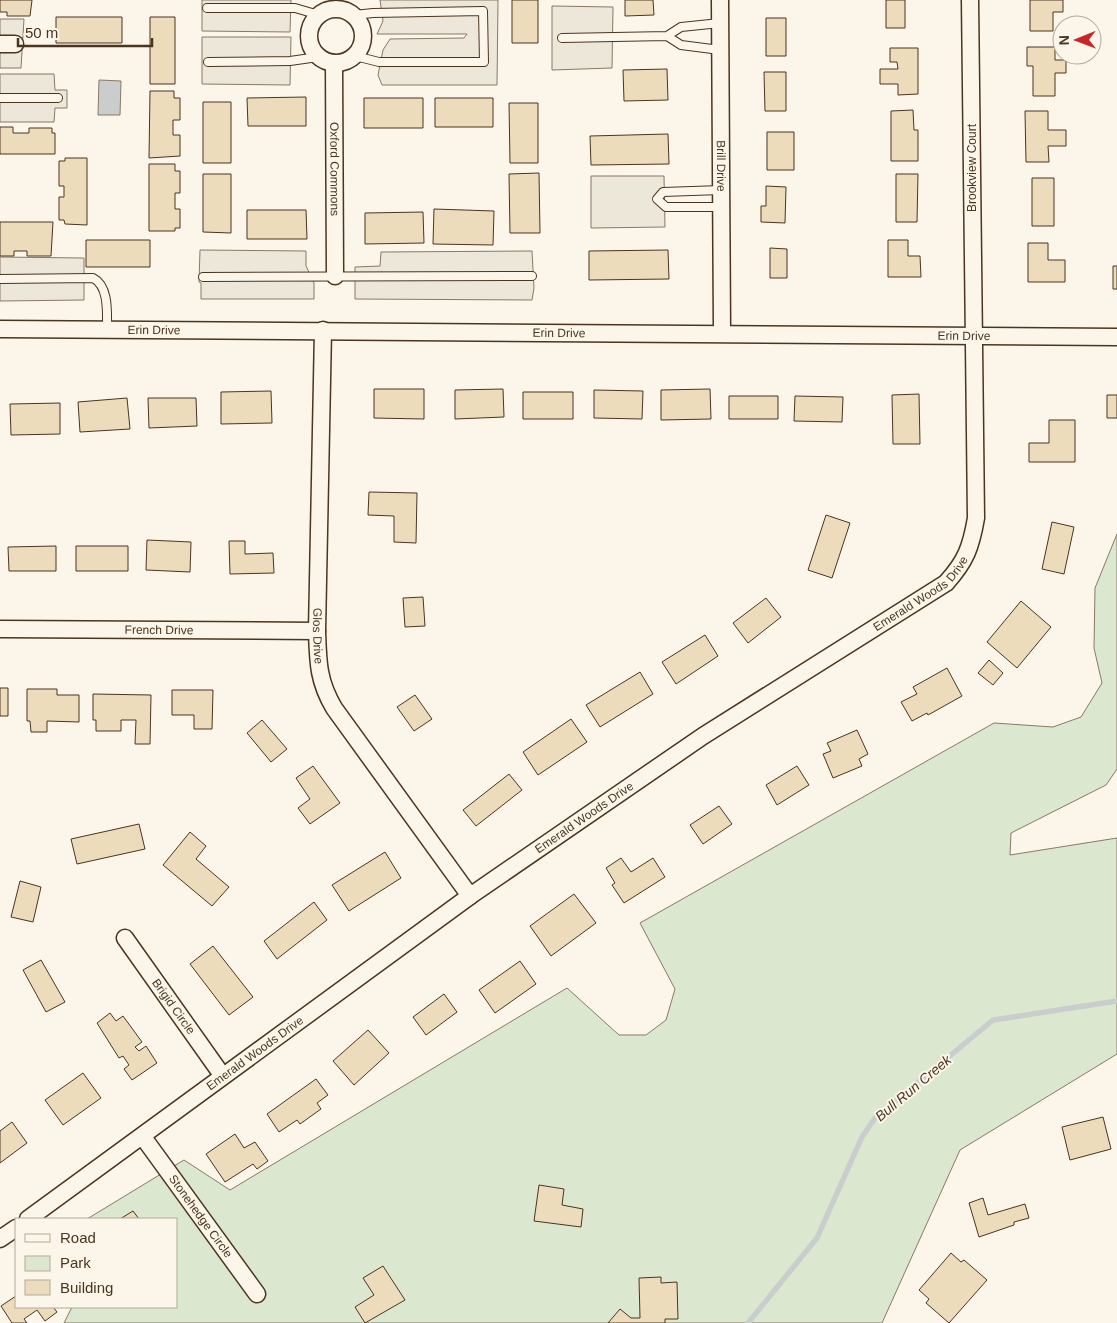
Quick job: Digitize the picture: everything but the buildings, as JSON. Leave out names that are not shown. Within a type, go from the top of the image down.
[{"type":"street","name":"Brill Drive","points":[[720,0],[722,332]]},
{"type":"street","name":"Brookview Court","points":[[970,0],[974,337]]},
{"type":"street","points":[[334,4],[354,15],[364,32],[361,49],[355,56],[347,62],[334,63],[318,57],[309,40],[310,30],[319,16],[334,4]]},
{"type":"street","name":"Oxford Commons","points":[[334,63],[335,276]]},
{"type":"street","name":"Erin Drive","points":[[0,329],[722,332],[974,337],[1117,337]]},
{"type":"street","name":"Glos Drive","points":[[323,330],[317,631],[319,671],[324,691],[470,896]]},
{"type":"street","name":"Emerald Woods Drive","points":[[29,1218],[143,1137],[222,1075],[470,896],[703,736],[946,582],[960,566],[971,546],[976,518],[974,337]]},
{"type":"street","name":"French Drive","points":[[0,629],[317,631]]},
{"type":"street","name":"Brigid Circle","points":[[125,938],[222,1075]]},
{"type":"street","name":"Stonehedge Circle","points":[[143,1137],[257,1294]]},
{"type":"street","points":[[0,1239],[15,1229]]},
{"type":"lane","points":[[207,8],[295,8],[319,16]]},
{"type":"lane","points":[[354,15],[483,11],[484,62],[380,62],[355,56]]},
{"type":"lane","points":[[667,36],[681,27],[720,23]]},
{"type":"lane","points":[[562,38],[667,36],[681,44],[720,50]]},
{"type":"lane","points":[[208,62],[290,62],[318,57]]},
{"type":"lane","points":[[0,98],[58,98]]},
{"type":"lane","points":[[663,192],[721,199],[666,207],[657,199],[663,192]]},
{"type":"lane","points":[[203,276],[532,276]]},
{"type":"lane","points":[[0,279],[93,278],[100,282],[104,290],[107,329]]},
{"type":"green space","points":[[1117,534],[1117,769],[1106,785],[1011,833],[1010,855],[1117,838],[1117,1054],[960,1150],[882,1323],[64,1323],[72,1308],[178,1308],[178,1218],[89,1218],[184,1160],[230,1190],[567,988],[619,1035],[646,1035],[666,1020],[675,989],[640,923],[994,723],[1053,727],[1081,717],[1102,683],[1094,648],[1095,588]]},
{"type":"shaded area","points":[[202,0],[291,0],[290,32],[202,31]]},
{"type":"shaded area","points":[[380,0],[498,0],[497,85],[382,85],[378,75],[383,50],[390,39],[464,38],[467,34],[377,34],[383,21]]},
{"type":"shaded area","points":[[552,6],[613,7],[612,68],[552,70]]},
{"type":"shaded area","points":[[0,19],[24,19],[21,68],[0,68]]},
{"type":"shaded area","points":[[202,37],[291,37],[290,85],[202,84]]},
{"type":"shaded area","points":[[0,74],[54,74],[55,90],[67,90],[67,108],[55,108],[54,122],[0,122]]},
{"type":"shaded area","points":[[99,80],[121,81],[120,115],[98,115]]},
{"type":"shaded area","points":[[591,176],[664,176],[665,227],[591,228]]},
{"type":"shaded area","points":[[200,250],[306,251],[306,266],[314,283],[314,299],[201,299],[201,283],[199,282]]},
{"type":"shaded area","points":[[532,251],[534,288],[532,300],[355,299],[355,267],[380,266],[381,252]]},
{"type":"shaded area","points":[[0,257],[84,258],[84,300],[0,301]]},
{"type":"waterway","name":"Bull Run Creek","points":[[748,1323],[817,1238],[862,1137],[875,1118],[993,1020],[1117,1001]]}]
